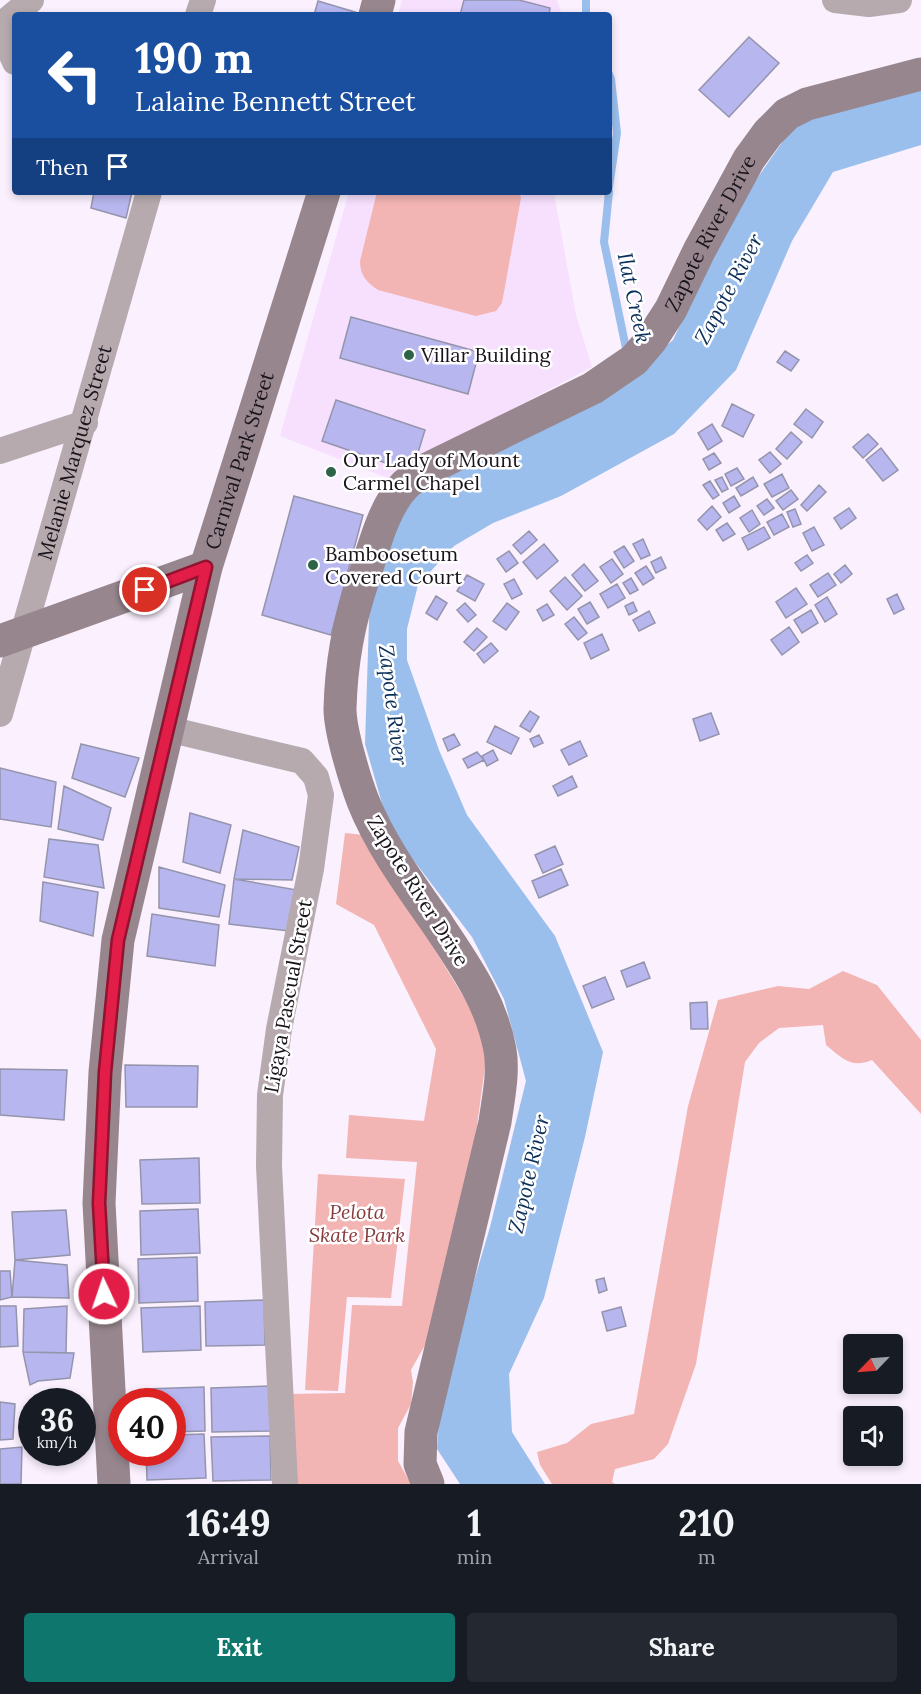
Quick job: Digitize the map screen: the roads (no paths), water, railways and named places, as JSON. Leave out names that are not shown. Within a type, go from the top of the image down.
[{"type":"main road","name":"Zapote River Drive","points":[[428,1484],[420,1464],[421,1432],[495,1122],[500,1086],[500,1052],[492,1020],[478,985],[400,868],[363,801],[350,760],[340,711],[345,656],[354,605],[390,507],[404,486],[423,471],[593,388],[634,360],[651,340],[671,309],[699,251],[749,159],[768,133],[787,114],[807,104],[921,74]]},
{"type":"main road","name":"Carnival Park Street","points":[[114,1484],[99,1203],[105,1072],[118,940],[206,567],[323,195]]},
{"type":"main road","points":[[11,637],[206,567]]},
{"type":"street","points":[[17,12],[31,0]]},
{"type":"street","points":[[835,0],[870,4],[899,0]]},
{"type":"street","points":[[12,17],[0,27],[12,55]]},
{"type":"street","name":"Melanie Marquez Street","points":[[0,714],[11,637],[85,423],[148,195]]},
{"type":"street","points":[[0,451],[85,423]]},
{"type":"street","name":"Ligaya Pascual Street","points":[[168,729],[302,761],[316,777],[321,795],[310,869],[279,1029],[270,1095],[269,1166],[285,1484]]},
{"type":"water","name":"Zapote River","points":[[921,89],[921,145],[833,172],[792,241],[736,370],[674,434],[561,496],[493,523],[454,546],[418,585],[407,629],[407,660],[439,750],[467,815],[555,936],[603,1052],[585,1137],[544,1298],[509,1374],[512,1432],[545,1484],[460,1484],[437,1449],[441,1393],[490,1227],[526,1081],[504,999],[472,937],[389,828],[365,744],[370,589],[418,481],[608,396],[673,340],[731,216],[799,118]]},
{"type":"waterway","name":"Ilat Creek","points":[[586,0],[586,12]]},
{"type":"waterway","name":"Ilat Creek","points":[[612,88],[617,133],[612,167]]},
{"type":"waterway","name":"Ilat Creek","points":[[609,195],[604,242],[627,353]]},
{"type":"place","name":"Villar Building","points":[[409,355]]},
{"type":"place","name":"Our Lady of Mount Carmel Chapel","points":[[331,472]]},
{"type":"place","name":"Bamboosetum Covered Court","points":[[313,565]]},
{"type":"park label","name":"Pelota Skate Park","points":[[357,1224]]}]
